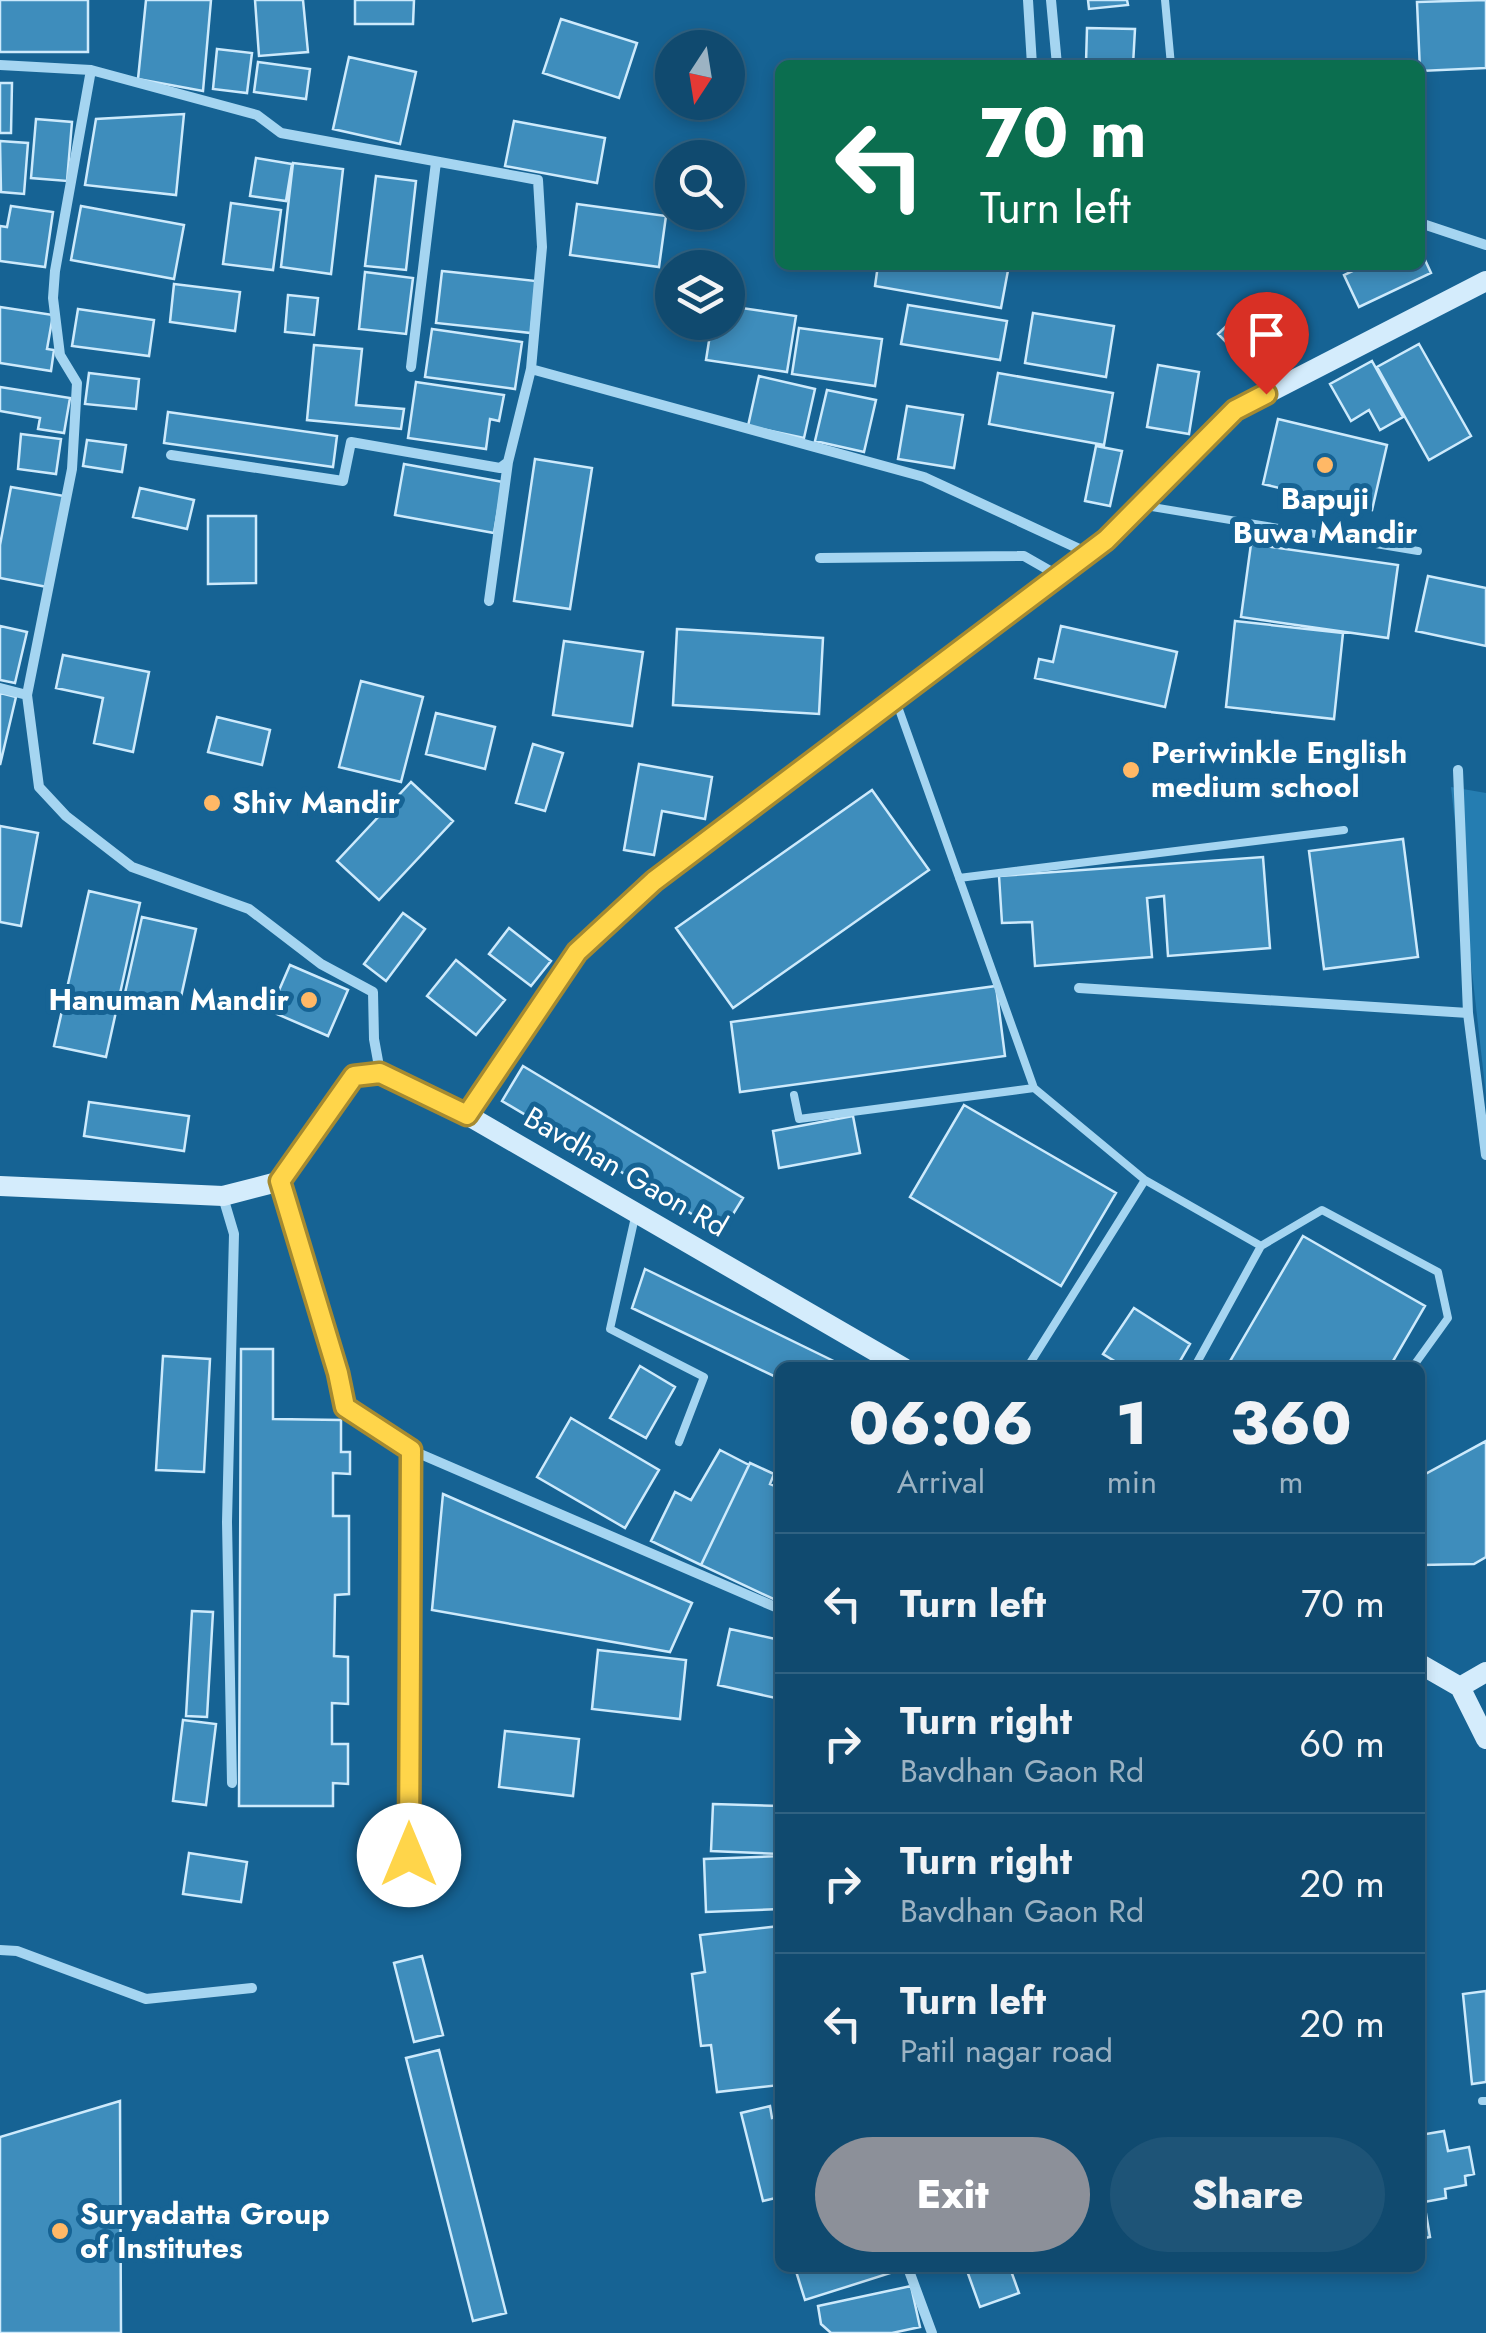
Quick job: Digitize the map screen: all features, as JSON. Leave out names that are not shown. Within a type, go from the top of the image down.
[{"type":"street","points":[[1028,0],[1032,60]]},
{"type":"street","points":[[1050,0],[1056,60]]},
{"type":"street","points":[[0,66],[91,70],[257,115],[281,133],[538,180],[542,248],[531,368],[508,462],[489,601]]},
{"type":"street","points":[[0,1186],[223,1196],[280,1181],[354,1076],[380,1073],[374,1039],[373,992],[321,964],[249,909],[132,867],[66,816],[39,786],[28,695],[72,468],[78,383],[60,355],[53,298],[55,270],[91,70]]},
{"type":"street","points":[[411,367],[436,162]]},
{"type":"street","points":[[1425,226],[1486,246]]},
{"type":"street","points":[[467,1115],[577,952],[654,881],[1089,554],[1142,506],[1235,410],[1486,281]]},
{"type":"street","points":[[531,368],[924,477],[1089,554]]},
{"type":"street","points":[[171,455],[343,481],[351,442],[500,468],[508,462]]},
{"type":"street","points":[[820,558],[1024,556],[1060,576]]},
{"type":"street","points":[[0,688],[28,695]]},
{"type":"street","points":[[1458,770],[1468,1014],[1486,1155]]},
{"type":"street","points":[[1079,988],[1468,1014]]},
{"type":"street","name":"Bavdhan Gaon Rd","points":[[380,1073],[467,1115],[894,1362]]},
{"type":"street","points":[[280,1181],[345,1407],[411,1450],[775,1608]]},
{"type":"street","points":[[223,1196],[234,1234],[228,1522],[232,1783]]},
{"type":"street","points":[[409,1855],[411,1450]]},
{"type":"street","points":[[1425,1667],[1460,1687],[1486,1739]]},
{"type":"street","points":[[1460,1687],[1486,1672]]},
{"type":"street","points":[[0,1950],[18,1951],[146,1999],[252,1988]]},
{"type":"street","points":[[909,2272],[932,2333]]},
{"type":"lane","points":[[1165,0],[1171,60]]},
{"type":"lane","points":[[1142,506],[1418,550]]},
{"type":"lane","points":[[896,699],[1034,1088],[1145,1180],[1261,1246]]},
{"type":"lane","points":[[959,878],[1344,830]]},
{"type":"lane","points":[[794,1095],[799,1120],[1034,1088]]},
{"type":"lane","points":[[1031,1362],[1145,1180]]},
{"type":"lane","points":[[1197,1362],[1261,1246],[1322,1210],[1438,1272],[1448,1318],[1416,1362]]},
{"type":"lane","points":[[636,1213],[610,1330],[704,1377],[679,1442]]},
{"type":"shaded area","points":[[1451,787],[1486,793],[1486,1095]]},
{"type":"building","points":[[0,0],[88,0],[88,52],[0,52]]},
{"type":"building","points":[[146,0],[211,0],[203,91],[138,79]]},
{"type":"building","points":[[255,0],[303,0],[308,52],[259,56]]},
{"type":"building","points":[[355,0],[414,0],[413,24],[355,24]]},
{"type":"building","points":[[1088,0],[1127,0],[1128,5],[1089,9]]},
{"type":"building","points":[[1486,0],[1486,68],[1425,71],[1425,60],[1420,60],[1417,2]]},
{"type":"building","points":[[561,19],[637,43],[619,98],[543,73]]},
{"type":"building","points":[[1087,28],[1135,29],[1133,60],[1086,60]]},
{"type":"building","points":[[217,49],[252,53],[247,93],[213,89]]},
{"type":"building","points":[[349,57],[416,72],[400,144],[333,129]]},
{"type":"building","points":[[258,62],[310,69],[306,99],[254,92]]},
{"type":"building","points":[[0,83],[12,83],[11,133],[0,133]]},
{"type":"building","points":[[184,114],[176,195],[85,185],[96,119]]},
{"type":"building","points":[[36,119],[72,122],[67,181],[31,178]]},
{"type":"building","points":[[514,121],[605,138],[597,183],[505,166]]},
{"type":"building","points":[[0,141],[28,143],[24,194],[1,192]]},
{"type":"building","points":[[256,158],[292,164],[286,201],[250,196]]},
{"type":"building","points":[[293,163],[343,169],[331,274],[281,267]]},
{"type":"building","points":[[376,176],[416,181],[406,270],[365,266]]},
{"type":"building","points":[[231,203],[281,210],[273,270],[223,264]]},
{"type":"building","points":[[577,204],[655,215],[655,230],[664,230],[661,250],[655,250],[655,266],[570,255]]},
{"type":"building","points":[[11,206],[53,212],[45,267],[0,261],[0,226],[7,227]]},
{"type":"building","points":[[81,206],[184,225],[174,279],[71,260]]},
{"type":"building","points":[[1425,260],[1431,273],[1359,307],[1344,275],[1354,270],[1425,270]]},
{"type":"building","points":[[877,270],[1008,270],[1001,308],[875,286]]},
{"type":"building","points":[[442,271],[536,281],[531,333],[436,323]]},
{"type":"building","points":[[365,272],[413,278],[406,334],[359,329]]},
{"type":"building","points":[[174,284],[240,292],[235,331],[170,322]]},
{"type":"building","points":[[288,295],[318,298],[314,335],[285,332]]},
{"type":"building","points":[[1249,304],[1278,333],[1247,363],[1218,334]]},
{"type":"building","points":[[908,305],[1007,321],[1000,360],[901,344]]},
{"type":"building","points":[[0,307],[53,315],[47,349],[54,350],[51,371],[0,363]]},
{"type":"building","points":[[745,308],[796,316],[787,372],[706,360],[709,340],[745,340]]},
{"type":"building","points":[[78,309],[154,320],[149,356],[72,346]]},
{"type":"building","points":[[1033,313],[1114,326],[1106,377],[1025,363]]},
{"type":"building","points":[[799,328],[882,339],[875,386],[792,374]]},
{"type":"building","points":[[432,329],[522,342],[515,389],[425,377]]},
{"type":"building","points":[[1419,344],[1471,436],[1429,460],[1377,367]]},
{"type":"building","points":[[314,345],[362,349],[356,405],[404,409],[401,429],[307,420]]},
{"type":"building","points":[[1372,361],[1403,417],[1380,430],[1369,410],[1351,421],[1330,384]]},
{"type":"building","points":[[1158,365],[1199,372],[1189,434],[1147,427]]},
{"type":"building","points":[[89,373],[139,379],[136,409],[85,404]]},
{"type":"building","points":[[998,373],[1113,393],[1104,445],[989,424]]},
{"type":"building","points":[[759,376],[815,389],[804,438],[748,426]]},
{"type":"building","points":[[416,382],[504,395],[499,421],[490,419],[486,449],[408,438]]},
{"type":"building","points":[[0,387],[70,398],[64,433],[38,429],[40,418],[0,411]]},
{"type":"building","points":[[827,390],[876,400],[864,452],[815,441]]},
{"type":"building","points":[[907,406],[963,415],[954,468],[898,459]]},
{"type":"building","points":[[168,412],[337,436],[333,467],[164,443]]},
{"type":"building","name":"Bapuji Buwa Mandir","points":[[1278,419],[1387,445],[1372,510],[1263,484]]},
{"type":"building","points":[[21,434],[61,439],[56,474],[18,469]]},
{"type":"building","points":[[87,440],[126,445],[122,472],[83,466]]},
{"type":"building","points":[[1096,446],[1122,451],[1110,506],[1085,501]]},
{"type":"building","points":[[535,459],[592,468],[570,609],[514,601]]},
{"type":"building","points":[[404,464],[503,482],[494,533],[395,515]]},
{"type":"building","points":[[11,487],[64,496],[47,587],[0,578],[0,545]]},
{"type":"building","points":[[140,488],[194,500],[187,529],[133,517]]},
{"type":"building","points":[[208,516],[256,516],[256,583],[208,584]]},
{"type":"building","points":[[1251,544],[1398,565],[1388,638],[1241,617]]},
{"type":"building","points":[[1428,576],[1486,588],[1486,646],[1416,631]]},
{"type":"building","points":[[1235,621],[1343,633],[1334,719],[1226,707]]},
{"type":"building","points":[[0,626],[27,632],[15,683],[0,680]]},
{"type":"building","points":[[1061,626],[1177,652],[1165,707],[1035,678],[1039,659],[1053,662]]},
{"type":"building","points":[[677,629],[823,638],[819,714],[673,705]]},
{"type":"building","points":[[564,641],[643,652],[632,726],[553,715]]},
{"type":"building","points":[[63,655],[149,672],[133,752],[94,743],[103,698],[56,688]]},
{"type":"building","points":[[361,681],[423,697],[401,782],[339,767]]},
{"type":"building","points":[[0,693],[16,697],[0,765]]},
{"type":"building","points":[[436,713],[495,727],[485,769],[426,754]]},
{"type":"building","points":[[217,717],[270,730],[262,765],[208,752]]},
{"type":"building","points":[[533,744],[563,753],[545,811],[516,803]]},
{"type":"building","points":[[639,764],[712,777],[705,819],[662,811],[654,855],[624,850]]},
{"type":"building","points":[[411,782],[453,821],[379,900],[337,861]]},
{"type":"building","points":[[872,790],[929,870],[733,1008],[676,928]]},
{"type":"building","points":[[0,826],[38,833],[21,926],[0,922]]},
{"type":"building","points":[[1403,839],[1418,957],[1324,969],[1309,851]]},
{"type":"building","points":[[1263,857],[1270,948],[1168,956],[1164,896],[1147,898],[1152,957],[1035,966],[1032,922],[1002,923],[999,876]]},
{"type":"building","points":[[89,891],[140,903],[106,1057],[54,1046]]},
{"type":"building","points":[[403,913],[425,929],[386,981],[364,964]]},
{"type":"building","points":[[142,917],[196,929],[179,1006],[125,993]]},
{"type":"building","points":[[509,928],[551,961],[531,986],[489,954]]},
{"type":"building","points":[[456,960],[505,1000],[476,1035],[427,996]]},
{"type":"building","name":"Hanuman Mandir","points":[[290,965],[348,990],[328,1036],[270,1011]]},
{"type":"building","points":[[996,986],[1005,1056],[740,1092],[731,1022]]},
{"type":"building","points":[[523,1066],[743,1198],[722,1232],[502,1101]]},
{"type":"building","points":[[89,1102],[189,1116],[184,1151],[84,1136]]},
{"type":"building","points":[[964,1105],[1116,1193],[1061,1286],[910,1197]]},
{"type":"building","points":[[853,1116],[860,1153],[779,1168],[773,1131]]},
{"type":"building","points":[[1303,1236],[1425,1306],[1392,1362],[1230,1362]]},
{"type":"building","points":[[645,1269],[836,1362],[775,1362],[775,1377],[632,1308]]},
{"type":"building","points":[[1134,1308],[1190,1344],[1180,1362],[1116,1362],[1103,1354]]},
{"type":"building","points":[[241,1349],[273,1349],[273,1419],[341,1420],[341,1452],[350,1452],[350,1474],[333,1473],[333,1516],[349,1516],[349,1594],[335,1595],[334,1656],[348,1657],[348,1704],[332,1703],[332,1744],[348,1744],[348,1784],[333,1783],[333,1806],[239,1806]]},
{"type":"building","points":[[163,1356],[210,1359],[204,1472],[156,1470]]},
{"type":"building","points":[[640,1366],[675,1387],[646,1438],[610,1418]]},
{"type":"building","points":[[571,1418],[659,1470],[625,1528],[537,1477]]},
{"type":"building","points":[[1486,1441],[1486,1557],[1474,1564],[1425,1565],[1425,1474]]},
{"type":"building","points":[[720,1450],[749,1465],[701,1565],[651,1541],[675,1492],[691,1500]]},
{"type":"building","points":[[750,1463],[774,1474],[770,1484],[775,1486],[775,1600],[701,1565]]},
{"type":"building","points":[[443,1494],[692,1603],[670,1652],[432,1610]]},
{"type":"building","points":[[192,1611],[213,1612],[207,1717],[186,1716]]},
{"type":"building","points":[[730,1629],[775,1639],[775,1698],[718,1685]]},
{"type":"building","points":[[598,1650],[686,1660],[680,1719],[592,1709]]},
{"type":"building","points":[[183,1720],[216,1724],[206,1805],[173,1801]]},
{"type":"building","points":[[505,1731],[579,1739],[573,1796],[499,1787]]},
{"type":"building","points":[[713,1804],[775,1806],[775,1854],[711,1851]]},
{"type":"building","points":[[189,1853],[247,1862],[241,1902],[183,1894]]},
{"type":"building","points":[[775,1856],[775,1909],[706,1912],[704,1859]]},
{"type":"building","points":[[775,1927],[775,2086],[717,2092],[711,2045],[701,2046],[692,1974],[705,1972],[700,1935]]},
{"type":"building","points":[[422,1956],[443,2035],[414,2042],[394,1963]]},
{"type":"building","points":[[1486,1991],[1486,2082],[1472,2084],[1463,1994]]},
{"type":"building","points":[[439,2050],[506,2313],[473,2321],[406,2058]]},
{"type":"building","name":"Suryadatta Group of Institutes","points":[[120,2101],[121,2333],[0,2333],[0,2137]]},
{"type":"building","points":[[770,2106],[772,2118],[775,2117],[775,2198],[763,2201],[741,2113]]},
{"type":"building","points":[[1444,2131],[1448,2151],[1469,2147],[1474,2174],[1465,2176],[1466,2185],[1445,2189],[1446,2198],[1425,2202],[1425,2134]]},
{"type":"building","points":[[1425,2208],[1430,2237],[1425,2238]]},
{"type":"building","points":[[796,2272],[894,2272],[805,2300]]},
{"type":"building","points":[[967,2272],[1011,2272],[1019,2293],[980,2307]]},
{"type":"building","points":[[911,2286],[920,2327],[892,2333],[831,2333],[821,2324],[818,2306]]},
{"type":"place","name":"Bapuji Buwa Mandir","points":[[1325,465]]},
{"type":"place","name":"Periwinkle English medium school","points":[[1131,770]]},
{"type":"place","name":"Shiv Mandir","points":[[212,803]]},
{"type":"place","name":"Hanuman Mandir","points":[[309,1000]]},
{"type":"place","name":"Suryadatta Group of Institutes","points":[[60,2231]]},
{"type":"route","points":[[409,1855],[411,1450],[345,1407],[280,1181],[354,1076],[380,1073],[467,1115],[577,952],[654,881],[1106,540],[1235,410],[1266,394]]}]
